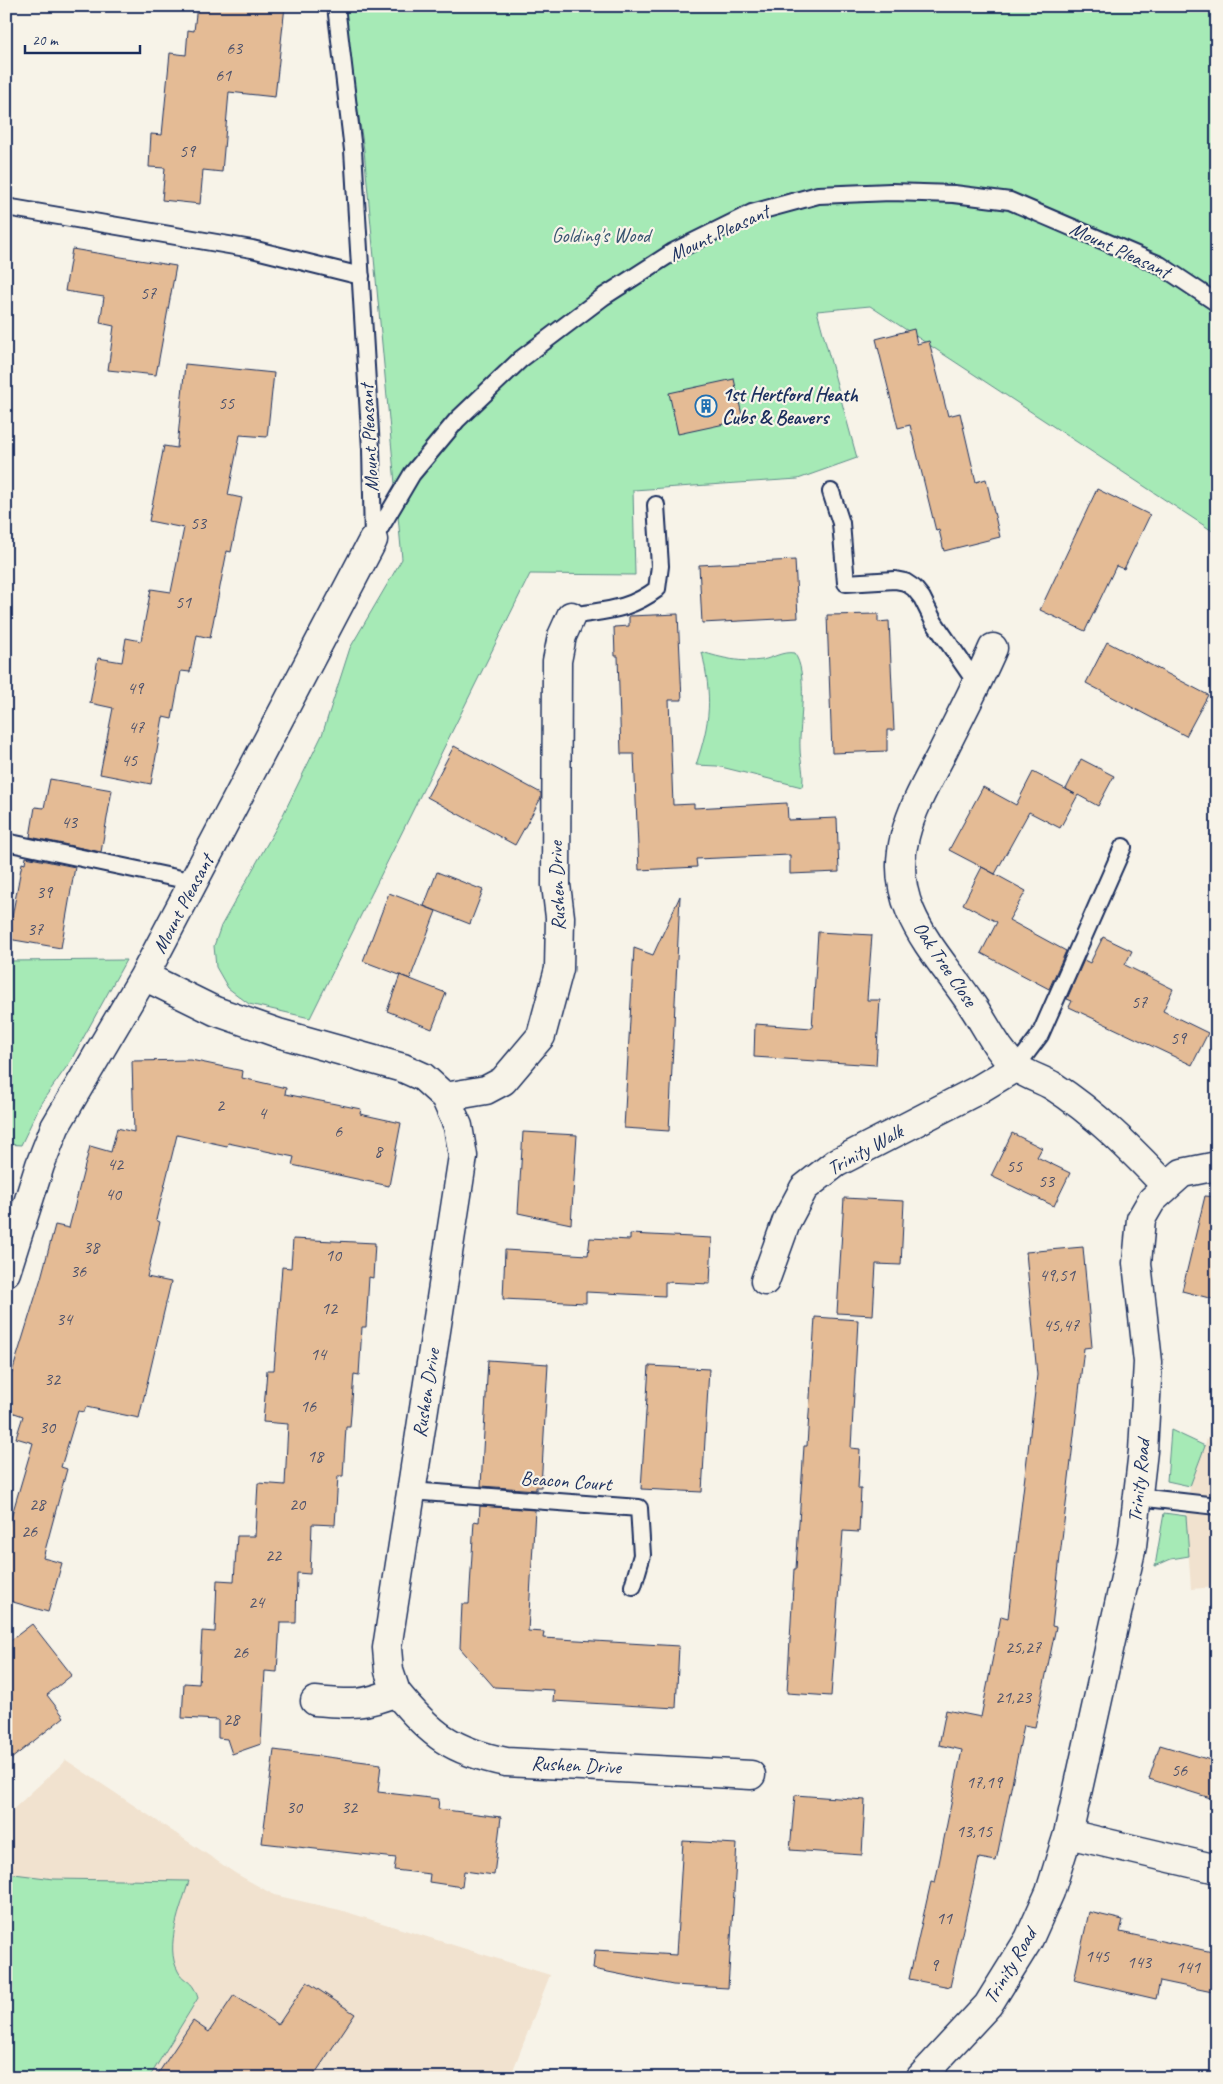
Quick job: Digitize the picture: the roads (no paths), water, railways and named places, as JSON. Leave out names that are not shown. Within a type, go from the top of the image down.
[{"type":"street","name":"Mount Pleasant","points":[[6,1272],[40,1166],[55,1127],[144,976],[195,882],[373,540]]},
{"type":"street","name":"Rushen Drive","points":[[445,1097],[486,1090],[502,1081],[541,1036],[552,1003],[558,969],[560,917],[556,885],[557,661],[562,636],[571,616]]},
{"type":"street","name":"Oak Tree Close","points":[[993,648],[977,684],[912,813],[904,838],[902,884],[910,912],[927,946],[972,1004],[992,1038],[1016,1067],[1052,1086],[1091,1115],[1166,1186]]},
{"type":"street","name":"Rushen Drive","points":[[144,976],[215,1012],[278,1033],[403,1068],[424,1078],[445,1097],[458,1126],[462,1156],[387,1648],[389,1671],[396,1692],[417,1718],[449,1743],[475,1755],[506,1762],[751,1775]]},
{"type":"street","name":"Trinity Walk","points":[[765,1281],[787,1220],[804,1188],[836,1163],[976,1091],[1016,1067]]},
{"type":"street","name":"Trinity Road","points":[[920,2078],[988,2005],[1029,1939],[1050,1892],[1068,1834],[1132,1546],[1143,1451],[1148,1362],[1137,1263],[1141,1220],[1152,1200],[1182,1173],[1217,1166]]},
{"type":"street","points":[[316,1701],[354,1704],[371,1702],[396,1692]]},
{"type":"street","points":[[1068,1834],[1217,1869]]},
{"type":"lane","name":"Mount Pleasant","points":[[336,6],[353,150],[361,276],[373,540]]},
{"type":"lane","name":"Mount Pleasant","points":[[373,540],[412,474],[457,420],[521,359],[603,297],[673,252],[752,213],[818,195],[891,192],[954,194],[1010,201],[1160,265],[1217,303]]},
{"type":"lane","points":[[6,207],[252,249],[361,276]]},
{"type":"lane","points":[[831,492],[841,523],[846,583],[894,580],[905,582],[914,588],[922,598],[934,622],[977,684]]},
{"type":"lane","points":[[571,616],[612,611],[640,602],[657,589],[660,566],[656,505]]},
{"type":"lane","points":[[6,842],[195,882]]},
{"type":"lane","points":[[1016,1067],[1040,1035],[1123,847]]},
{"type":"lane","name":"Beacon Court","points":[[410,1491],[639,1508],[642,1555],[633,1586]]},
{"type":"lane","points":[[1138,1497],[1217,1506]]},
{"type":"place","name":"1st Hertford Heath Cubs & Beavers","points":[[706,406]]},
{"type":"park label","name":"Golding's Wood","points":[[601,235]]}]
